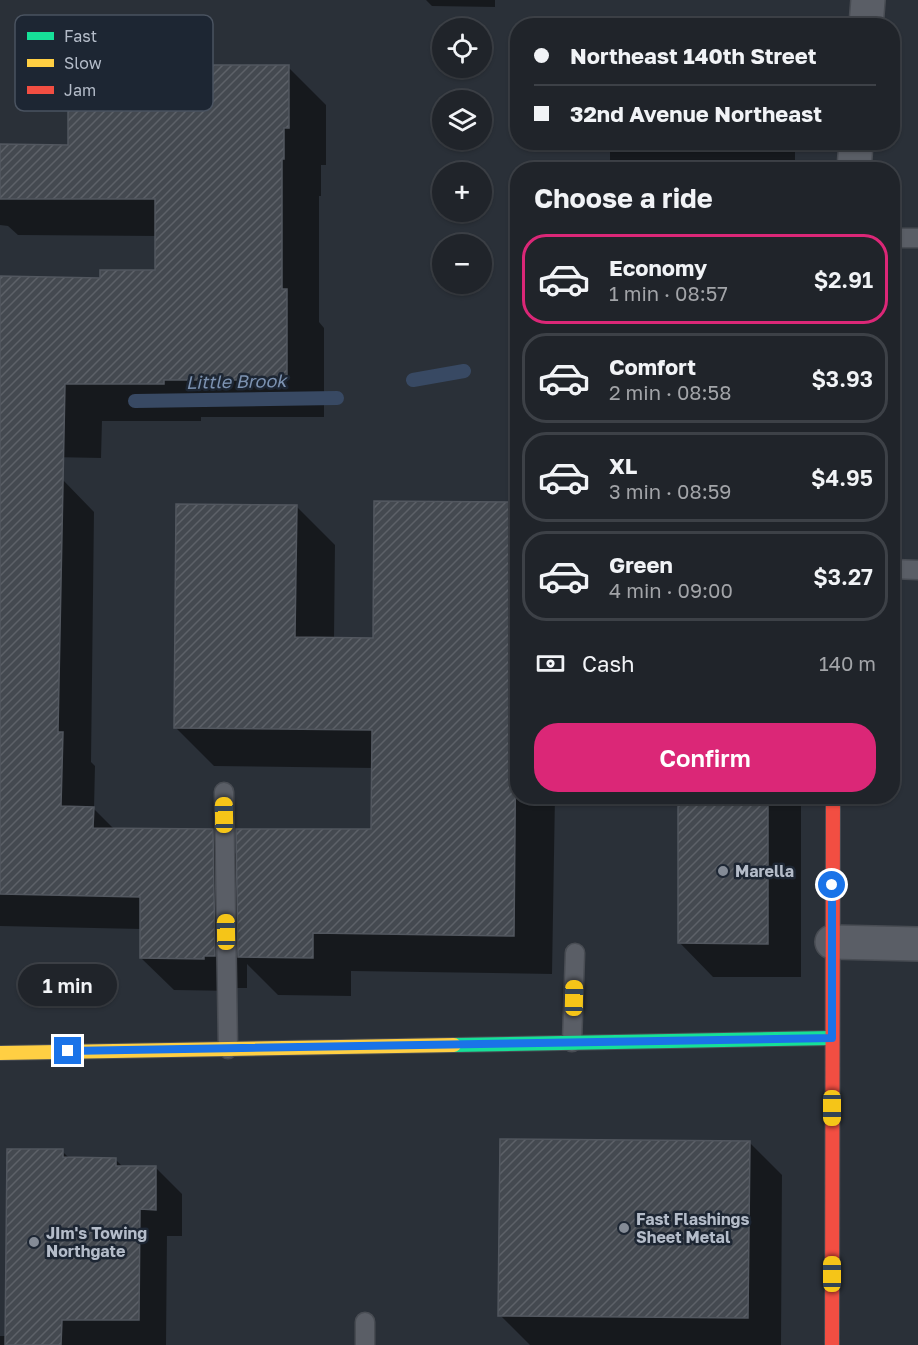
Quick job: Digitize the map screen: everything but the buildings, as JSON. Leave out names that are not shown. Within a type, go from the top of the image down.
[{"type":"street","points":[[867,18],[868,0]]},
{"type":"street","points":[[832,1345],[833,804]]},
{"type":"street","points":[[832,942],[918,944]]},
{"type":"street","points":[[0,1053],[832,1038]]},
{"type":"lane","points":[[900,238],[918,238]]},
{"type":"lane","points":[[900,569],[918,570]]},
{"type":"lane","points":[[224,792],[228,1048]]},
{"type":"lane","points":[[572,1042],[575,953]]},
{"type":"lane","points":[[365,1322],[365,1345]]},
{"type":"waterway","name":"Little Brook","points":[[413,380],[464,371]]},
{"type":"waterway","name":"Little Brook","points":[[135,401],[337,398]]},
{"type":"traffic: fast","points":[[454,1045],[832,1038]]},
{"type":"traffic: slow","points":[[0,1053],[454,1045]]},
{"type":"traffic: jam","points":[[832,1345],[833,804]]},
{"type":"place","name":"Marella","points":[[723,871]]},
{"type":"place","name":"Fast Flashings Sheet Metal","points":[[624,1228]]},
{"type":"place","name":"JIm's Towing Northgate","points":[[34,1242]]},
{"type":"route","points":[[68,1051],[832,1038],[832,885]]}]
